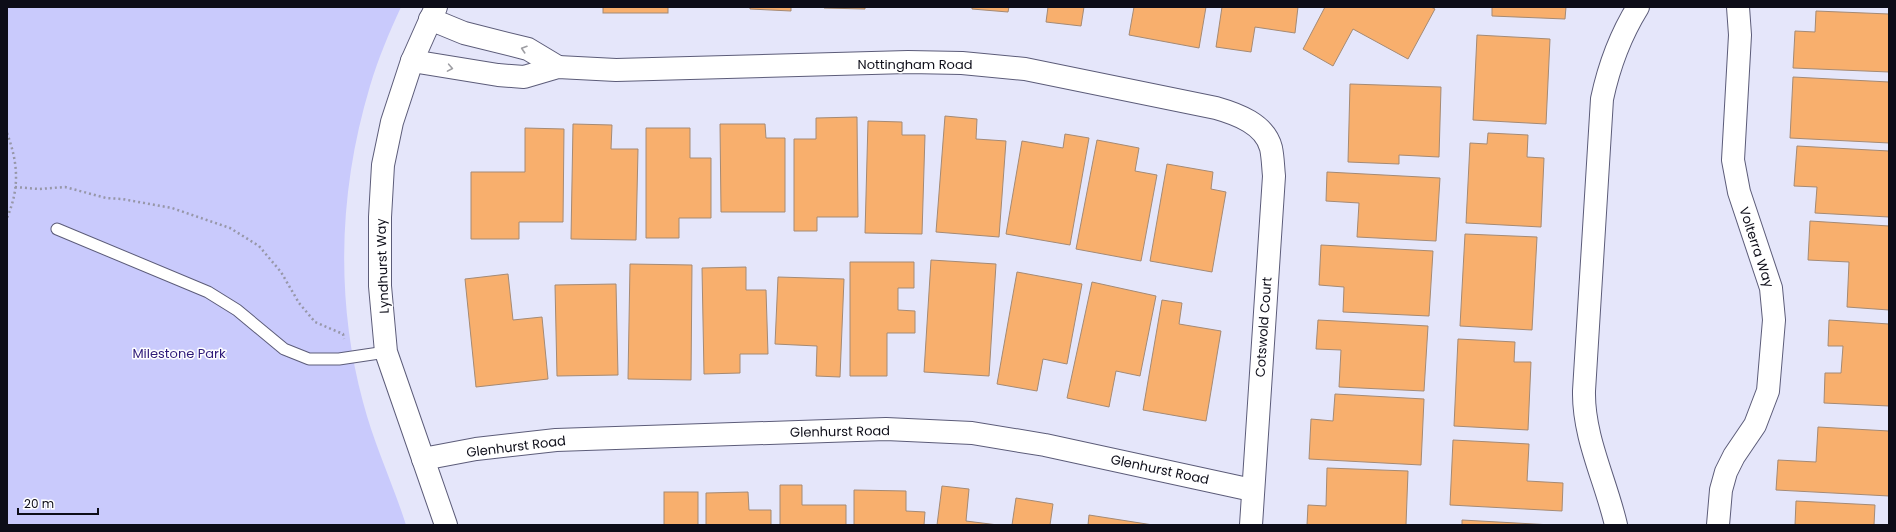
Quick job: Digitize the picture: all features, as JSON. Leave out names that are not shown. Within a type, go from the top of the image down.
[{"type":"street","points":[[1616,525],[1589,434],[1584,406],[1584,391],[1602,99],[1616,49],[1638,7]]},
{"type":"street","name":"Volterra Way","points":[[1718,525],[1721,490],[1726,472],[1734,456],[1755,425],[1768,391],[1774,320],[1771,288],[1739,192],[1733,160],[1740,35],[1738,7]]},
{"type":"street","points":[[433,13],[464,33],[528,49],[558,68]]},
{"type":"street","name":"Lyndhurst Way","points":[[433,13],[412,61],[392,122],[384,165],[380,217],[380,286],[386,352],[446,525]]},
{"type":"street","name":"Nottingham Road","points":[[412,61],[498,75],[524,77],[558,68],[616,70],[908,62],[970,64],[1025,69],[1216,108],[1239,115],[1262,132]]},
{"type":"street","name":"Cotswold Court","points":[[1251,525],[1252,490],[1274,176],[1271,147],[1262,132]]},
{"type":"street","name":"Glenhurst Road","points":[[423,459],[476,449],[564,440],[886,429],[972,433],[1222,482],[1252,490]]},
{"type":"lane","points":[[57,229],[208,292],[237,310],[284,349],[310,359],[339,359],[386,352]]},
{"type":"path","points":[[7,133],[15,156],[15,187],[13,204],[7,218]]},
{"type":"path","points":[[15,187],[39,189],[64,187],[106,198],[122,199],[172,208],[230,228],[259,246],[280,272],[299,303],[315,322],[343,334],[349,358]]},
{"type":"green space","name":"Milestone Park","points":[[7,7],[401,7],[388,36],[370,86],[360,125],[352,164],[344,244],[348,323],[354,363],[367,418],[406,525],[7,525]]},
{"type":"building","points":[[603,7],[668,7],[668,13],[603,13]]},
{"type":"building","points":[[750,7],[791,7],[791,11],[750,9]]},
{"type":"building","points":[[865,7],[865,9],[824,8]]},
{"type":"building","points":[[972,7],[1009,7],[1008,12],[972,9]]},
{"type":"building","points":[[1048,7],[1084,7],[1081,26],[1046,22]]},
{"type":"building","points":[[1134,7],[1206,7],[1199,48],[1129,35]]},
{"type":"building","points":[[1222,7],[1298,7],[1295,33],[1255,27],[1251,52],[1216,47]]},
{"type":"building","points":[[1325,7],[1431,7],[1435,9],[1408,59],[1353,29],[1333,66],[1303,49]]},
{"type":"building","points":[[1492,7],[1566,7],[1565,19],[1492,16]]},
{"type":"building","points":[[1816,11],[1889,14],[1889,72],[1793,68],[1795,31],[1815,32]]},
{"type":"building","points":[[1477,35],[1550,39],[1546,124],[1473,120]]},
{"type":"building","points":[[1793,77],[1889,82],[1889,143],[1790,138]]},
{"type":"building","points":[[1350,84],[1441,87],[1439,157],[1399,155],[1399,164],[1348,162]]},
{"type":"building","points":[[945,116],[977,119],[976,139],[1006,141],[999,237],[936,232]]},
{"type":"building","points":[[857,117],[858,217],[817,217],[817,231],[794,231],[794,139],[816,139],[816,118]]},
{"type":"building","points":[[868,121],[902,122],[902,135],[925,135],[922,234],[865,233]]},
{"type":"building","points":[[573,124],[612,125],[611,149],[638,149],[636,240],[571,239]]},
{"type":"building","points":[[720,124],[765,124],[766,138],[785,138],[785,212],[721,212]]},
{"type":"building","points":[[525,128],[564,129],[563,222],[519,222],[519,239],[471,239],[471,172],[525,172]]},
{"type":"building","points":[[646,128],[690,128],[690,158],[711,158],[711,218],[679,218],[679,238],[646,238]]},
{"type":"building","points":[[1488,133],[1528,135],[1527,157],[1544,158],[1541,227],[1466,223],[1470,143],[1487,144]]},
{"type":"building","points":[[1065,134],[1089,138],[1070,245],[1006,234],[1022,141],[1063,148]]},
{"type":"building","points":[[1097,140],[1139,148],[1135,171],[1157,175],[1141,261],[1076,249]]},
{"type":"building","points":[[1797,146],[1889,151],[1889,217],[1815,213],[1817,187],[1794,186]]},
{"type":"building","points":[[1167,164],[1213,172],[1211,189],[1226,192],[1212,272],[1150,261]]},
{"type":"building","points":[[1327,172],[1440,178],[1436,241],[1357,237],[1359,203],[1326,201]]},
{"type":"building","points":[[1810,221],[1889,226],[1889,310],[1847,307],[1849,262],[1808,260]]},
{"type":"building","points":[[1465,234],[1537,237],[1532,330],[1460,326]]},
{"type":"building","points":[[1321,245],[1433,251],[1429,316],[1343,312],[1344,287],[1319,285]]},
{"type":"building","points":[[931,260],[996,264],[989,376],[924,372]]},
{"type":"building","points":[[850,262],[914,262],[914,288],[898,288],[898,310],[915,311],[915,333],[887,333],[887,376],[850,376]]},
{"type":"building","points":[[630,264],[692,265],[691,380],[628,379]]},
{"type":"building","points":[[746,267],[746,290],[766,290],[768,354],[740,354],[740,373],[704,374],[702,268]]},
{"type":"building","points":[[1017,272],[1082,284],[1067,364],[1043,359],[1037,391],[997,384]]},
{"type":"building","points":[[508,274],[513,320],[542,317],[548,379],[476,387],[465,279]]},
{"type":"building","points":[[778,277],[844,279],[840,377],[816,376],[817,346],[775,344]]},
{"type":"building","points":[[1092,282],[1156,296],[1140,376],[1116,371],[1109,407],[1067,398]]},
{"type":"building","points":[[616,284],[618,375],[557,376],[555,285]]},
{"type":"building","points":[[1162,300],[1182,303],[1179,324],[1221,331],[1206,421],[1143,410]]},
{"type":"building","points":[[1318,320],[1428,326],[1424,391],[1339,387],[1341,350],[1316,349]]},
{"type":"building","points":[[1829,320],[1889,324],[1889,406],[1824,403],[1825,373],[1841,373],[1843,346],[1828,346]]},
{"type":"building","points":[[1458,339],[1515,342],[1514,362],[1531,362],[1528,430],[1454,426]]},
{"type":"building","points":[[1335,394],[1424,399],[1421,465],[1309,459],[1311,419],[1333,421]]},
{"type":"building","points":[[1818,427],[1889,431],[1889,496],[1776,490],[1778,460],[1816,462]]},
{"type":"building","points":[[1453,440],[1529,444],[1527,481],[1563,483],[1562,511],[1450,505]]},
{"type":"building","points":[[1327,468],[1408,471],[1406,525],[1307,525],[1308,505],[1326,506]]},
{"type":"building","points":[[780,485],[802,485],[802,505],[846,505],[846,525],[780,525]]},
{"type":"building","points":[[942,486],[969,489],[966,521],[998,525],[937,525]]},
{"type":"building","points":[[854,490],[906,491],[906,511],[925,512],[924,525],[854,525]]},
{"type":"building","points":[[664,492],[698,492],[698,525],[664,525]]},
{"type":"building","points":[[748,492],[749,510],[771,510],[771,525],[706,525],[706,493]]},
{"type":"building","points":[[1016,498],[1053,504],[1050,525],[1012,525]]},
{"type":"building","points":[[1796,501],[1875,505],[1874,525],[1795,525]]},
{"type":"building","points":[[1089,515],[1153,525],[1088,525]]},
{"type":"building","points":[[1462,520],[1552,525],[1462,525]]}]
